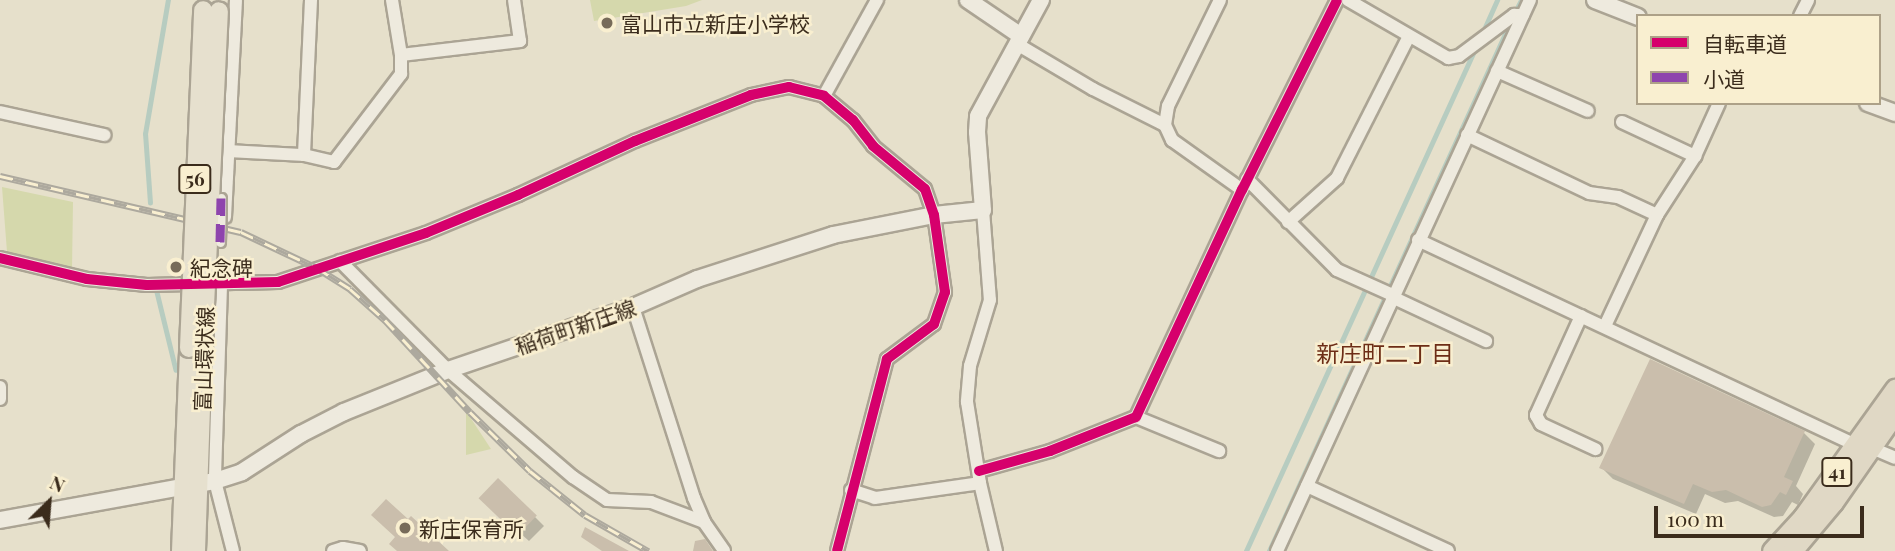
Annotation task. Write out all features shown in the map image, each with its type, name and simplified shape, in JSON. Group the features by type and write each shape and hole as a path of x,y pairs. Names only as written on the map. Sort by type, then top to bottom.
{"highway":[{"name":"41","path":"1791,551 1833,502 1895,388"},
{"name":"41","path":"1772,551 1895,413"}],"main road":[{"path":"968,0 1019,40"},
{"path":"984,210 976,132 978,116 1041,0"},
{"path":"1599,1 1636,16"},
{"name":"富山環状線","path":"196,551 200,484 196,348 212,5"},
{"path":"1873,105 1895,113"},
{"name":"稲荷町新庄線","path":"0,520 62,511 200,484 242,472 301,434 344,412 448,370 633,307 697,279 796,245 934,215 984,210"},
{"name":"富山環状線","path":"181,551 200,484"}],"street":[{"path":"225,217 236,0"},
{"path":"304,155 311,0"},
{"path":"229,151 304,155 334,162 401,74 401,55 392,0"},
{"path":"401,55 520,41 514,0"},
{"path":"824,96 877,0"},
{"path":"1220,0 1168,106 1165,125 1172,140 1245,184 1337,270 1486,341"},
{"path":"851,490 875,498 979,477 1136,417 1245,184 1337,0"},
{"path":"1348,0 1448,58 1459,56 1514,15 1523,15"},
{"path":"1277,551 1391,295 1530,0"},
{"path":"1288,222 1337,178 1409,36"},
{"path":"1019,40 1093,89 1165,125"},
{"path":"1497,71 1588,111"},
{"path":"0,258 87,279 147,285 278,282 426,233 519,195 635,141 751,95 789,87 824,96 853,120 873,146 925,189 934,215 945,292 934,324 887,359 837,551"},
{"path":"1605,326 1657,215 1695,156 1718,105"},
{"path":"0,112 105,135"},
{"path":"1622,122 1695,156"},
{"path":"1467,135 1589,193 1618,197 1657,215"},
{"path":"220,242 221,198"},
{"path":"984,210 990,300 970,366 967,402 979,477 996,551"},
{"path":"1418,240 1865,447 1895,458"},
{"path":"340,261 448,370 573,477 607,500 651,502 704,522"},
{"path":"221,285 200,484 233,551"},
{"path":"633,307 694,498 704,522 724,551"},
{"path":"1581,316 1536,415 1541,424 1595,449"},
{"path":"0,387 0,399"},
{"path":"1136,417 1219,451"},
{"path":"1307,486 1448,551"},
{"path":"333,551 343,548 360,551"}],"green space":[{"path":"590,0 702,0 686,6 594,21"},
{"path":"2,187 73,202 72,270 7,252"},
{"path":"466,411 491,449 466,455"}],"building":[{"path":"1650,359 1805,431 1784,477 1793,481 1786,495 1780,492 1771,505 1762,507 1726,490 1712,492 1693,484 1684,504 1599,468"},
{"path":"498,478 537,516 517,536 479,498"},
{"name":"新庄保育所","path":"386,499 408,519 411,516 449,551 397,551 389,544 395,537 371,515"},
{"path":"585,527 629,551 602,551 581,537"},
{"path":"705,539 713,551 693,551 695,541"}],"waterway":[{"path":"150,203 145,134 168,0"},
{"path":"1482,34 1497,0"},
{"path":"1515,12 1521,0"},
{"path":"1269,551 1510,23"},
{"path":"1246,551 1475,49"},
{"path":"157,292 176,370"}],"railway":[{"path":"0,176 241,232 317,268 350,289 385,320 470,412 530,471 585,515 648,551"}],"marked path":[{"path":"220,242 221,198"}],"cycle path":[{"path":"979,471 1050,451 1136,417 1242,190 1337,0"},
{"path":"0,258 87,279 147,285 278,282 426,233 518,195 635,141 751,95 789,87 824,96 853,120 873,146 925,189 934,215 945,292 934,324 887,359 837,551"}],"place":[{"name":"富山市立新庄小学校","path":"607,23"},
{"name":"紀念碑","path":"176,267"},
{"name":"新庄保育所","path":"405,528"}],"district":[{"name":"新庄町二丁目","path":"1385,353"}]}
